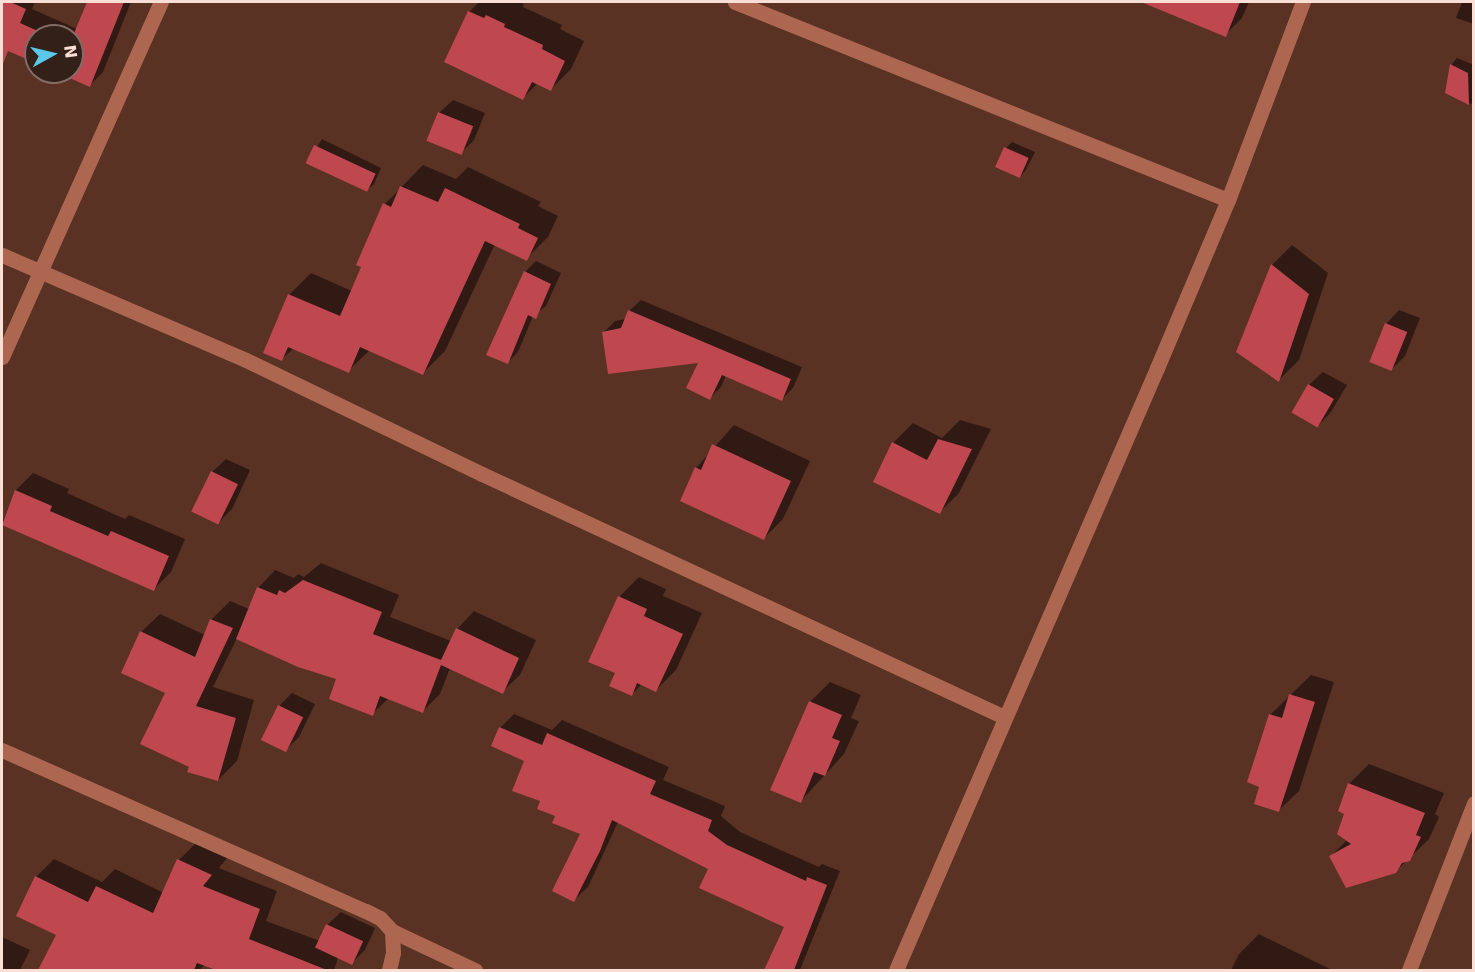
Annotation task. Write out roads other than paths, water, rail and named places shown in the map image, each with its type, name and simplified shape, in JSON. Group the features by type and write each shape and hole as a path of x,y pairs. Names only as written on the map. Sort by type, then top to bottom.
{"street":[{"path":"2,357 161,2"},
{"path":"735,2 1228,200"},
{"path":"898,970 1004,717 1153,379 1228,200 1303,2"},
{"path":"2,255 246,360 482,474 1004,717"},
{"path":"2,750 366,911 380,918 392,931 475,970"},
{"path":"1409,970 1473,803"},
{"path":"389,970 393,952 392,931"}]}
